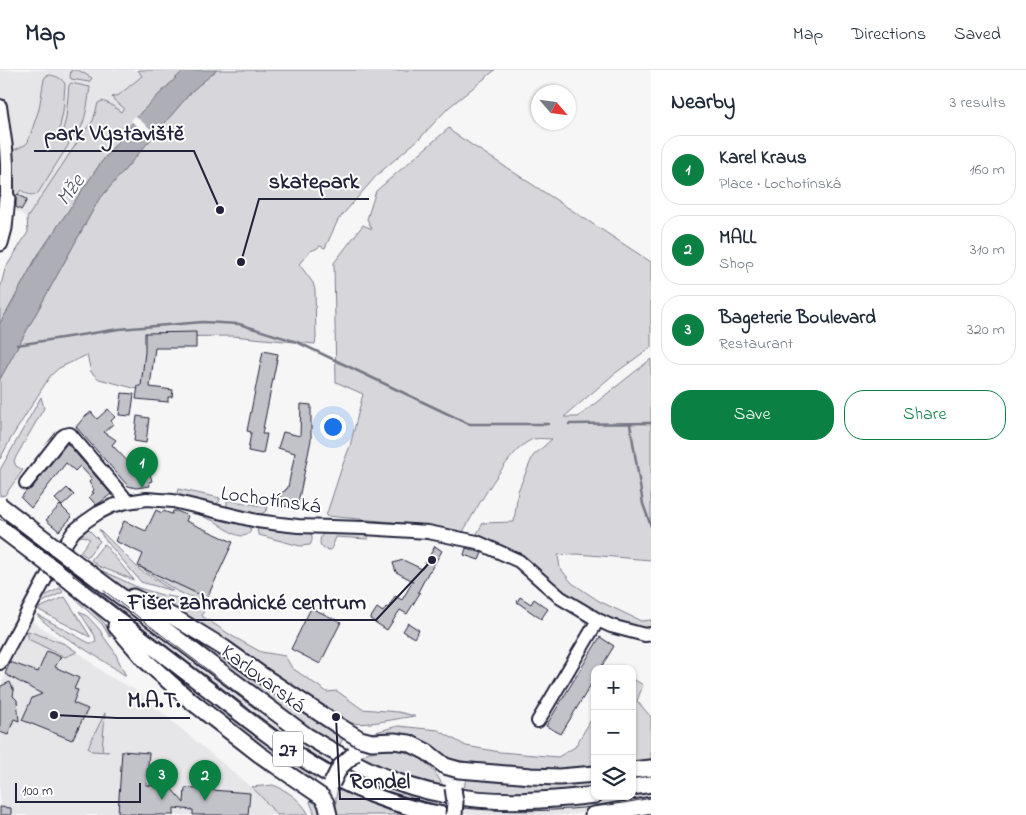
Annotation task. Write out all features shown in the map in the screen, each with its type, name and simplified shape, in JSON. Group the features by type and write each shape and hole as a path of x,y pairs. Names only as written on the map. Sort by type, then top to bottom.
{"main road":[{"path":"0,213 3,202"},
{"path":"0,242 4,228 3,202"},
{"name":"Karlovarská","path":"0,505 307,736 336,754 395,780 446,795 497,801 529,801 591,795"},
{"name":"Karlovarská","path":"0,528 260,729 313,765 356,788 382,799 414,809 443,815"},
{"path":"105,584 172,616 224,648 355,737 367,741 404,742 427,752 445,766 453,769 531,776 559,777 591,774"},
{"path":"90,598 153,667 259,754 318,794 326,801 329,813"},
{"path":"329,813 328,799 332,783 340,767 354,754 370,745 386,741"},
{"path":"438,761 447,773 453,788 454,815"},
{"path":"636,770 651,768"},
{"path":"636,786 651,784"},
{"path":"593,815 651,805"}],"street":[{"path":"0,106 8,164 3,202"},
{"path":"26,483 62,437 70,434 126,502"},
{"name":"Lochotínská","path":"0,663 68,539 85,522 98,513 112,506 142,499 174,501 272,523 428,532 477,542 519,562 561,598 598,620 611,626 645,635 651,634"},
{"path":"538,721 598,620"}],"shaded area":[{"path":"0,70 156,70 131,99 28,232 27,218 11,207 14,169 12,151 0,153"},
{"path":"71,70 78,70 92,78 89,82 71,79"},
{"path":"138,70 184,70 141,112 100,164 36,258 0,323 0,289 5,269 28,232 27,218 93,121 98,103 102,101 110,104 121,112 124,108 112,97 119,95 142,76"},
{"path":"184,70 217,70 193,90 98,201 0,379 0,323 36,258 100,164 141,112"},
{"path":"217,70 495,70 448,108 420,138 377,175 338,220 325,248 320,246 310,251 299,264 313,283 315,290 315,344 233,336 148,337 141,390 99,379 91,372 87,355 59,368 50,376 0,459 0,379 98,201 193,90"},
{"path":"50,75 59,78 65,84 63,112 59,131 69,144 38,193 31,195 21,190 11,204 14,169 12,151 28,142 39,109 44,79"},
{"path":"71,83 90,87 84,119 77,133 72,137 66,136 63,130 69,85"},
{"path":"449,128 452,132 651,262 651,347 614,374 564,417 578,417 651,359 651,560 577,554 558,555 560,568 572,583 599,601 641,621 651,620 651,628 643,629 608,617 567,595 520,554 477,534 483,523 514,522 518,491 533,456 552,439 534,439 520,447 493,482 463,532 414,524 326,516 350,446 363,394 336,382 334,263 363,225 372,229 367,219 376,191"},
{"path":"41,397 44,408 14,461 16,466 23,470 5,495 0,496 0,470"},
{"path":"178,489 220,498 219,502 216,505 181,497 177,493"},
{"path":"227,500 268,507 265,512 259,515 228,509"},
{"path":"0,509 306,741 414,790 591,800 636,800 636,791 651,789 651,802 566,815 475,815 391,798 299,752 0,523"},
{"path":"199,513 247,524 251,531 243,536 234,534"},
{"path":"259,527 309,531 312,541 310,545 300,546 259,535 257,531"},
{"path":"88,529 100,541 87,557 80,552 90,539 78,536"},
{"path":"99,529 140,570 173,591 141,582 103,537"},
{"path":"326,530 369,535 368,539 336,537 330,550 320,544 321,536"},
{"path":"104,544 134,580 98,566 91,560"},
{"path":"138,566 207,598 203,601 178,592"},
{"path":"103,571 139,588 202,606 204,609 202,616 232,636 261,652 285,656 292,668 327,692 337,691 362,709 398,712 415,716 357,724 344,721 134,594 103,573"},
{"path":"60,588 63,592 39,604 43,597"},
{"path":"72,590 84,599 87,605 105,624 111,637 102,624 74,598 71,594"},
{"path":"65,597 90,637 39,610 39,608"},
{"path":"79,611 88,617 100,630 114,651 126,676 54,630 37,615 89,643 96,642 95,636"},
{"path":"155,615 172,621 344,737 339,746 300,722"},
{"path":"32,621 77,651 108,676 132,688 259,794 277,815 0,815 0,689 10,662"},
{"path":"122,628 318,776 311,785 279,764 152,660"},
{"path":"28,631 65,644 77,652 65,657 28,639"},
{"path":"133,656 193,712 192,714 138,666"},
{"path":"636,681 643,685 637,701 651,717 651,759 636,761"},
{"path":"105,713 102,750 109,751 92,751 88,748"},
{"path":"202,719 271,770 269,773 200,720"},
{"path":"591,720 591,765 543,770 472,765 469,762 450,759 417,739 378,736 372,733 398,726 438,730 466,746 500,752 558,757 575,747"},
{"path":"378,750 399,751 417,757 431,768 443,786 402,775 361,757"},
{"path":"466,777 591,780 591,790 573,792 487,794 464,789"},
{"path":"273,785 294,797 309,815 277,815 251,787"},
{"path":"338,787 382,807 408,815 336,815"},
{"path":"312,796 316,798 324,815 315,815 310,802"}],"pier":[{"path":"135,116 158,135 154,140 131,121"}],"building":[{"path":"18,194 27,200 21,210 16,207 16,196"},
{"path":"196,332 196,348 155,348 150,387 173,390 172,397 168,397 168,402 136,399 138,386 141,386 145,333"},
{"path":"263,351 278,354 262,434 267,434 263,454 248,451 251,432 247,431"},
{"path":"122,393 134,394 131,416 119,415"},
{"path":"301,404 311,405 311,440 297,508 283,506 284,501 280,500 281,493 288,487 295,453 278,448 283,432 300,436"},
{"path":"108,409 115,417 111,421 113,424 104,432 116,440 112,445 133,467 146,468 152,481 149,482 150,486 136,488 128,486 76,427 91,412 97,419"},
{"path":"137,416 149,418 146,443 134,441"},
{"path":"67,443 111,494 96,505 89,497 94,493 89,482 92,479 80,466 75,471 66,463 31,508 21,498 26,491 32,488"},
{"path":"67,488 74,495 62,506 55,499"},
{"path":"60,505 72,517 59,531 46,520"},
{"path":"156,510 172,514 173,511 177,511 188,516 186,521 233,542 207,598 138,566 143,554 115,541 124,521 146,531"},
{"path":"435,546 442,551 429,571 418,592 420,593 407,614 400,610 387,630 370,619 377,608 383,612 386,607 388,608 395,596 402,600 413,581 396,572 393,563 403,560 422,569"},
{"path":"466,548 482,553 479,560 464,555"},
{"path":"520,597 531,604 534,599 548,609 541,619 517,602"},
{"path":"311,608 341,622 320,664 291,649"},
{"path":"408,623 419,630 414,638 403,631"},
{"path":"600,637 614,646 602,665 591,665 591,685 561,734 546,726"},
{"path":"47,651 61,657 55,667 79,678 74,689 78,690 73,703 88,709 72,740 22,720 32,698 42,694 5,674 10,662 38,672"},
{"path":"10,682 14,691 13,696 17,700 19,721 14,719 8,735 0,732 0,689 1,686"},
{"path":"122,751 149,753 146,785 170,787 184,803 185,788 250,793 248,815 193,815 193,810 174,808 174,815 118,813"},
{"path":"0,807 11,808 11,815 0,815"}],"waterway":[{"path":"17,345 119,329 203,322 239,324 297,342 469,424 548,424"},
{"path":"569,424 651,423"},
{"path":"630,424 643,504 651,526"}],"tram line":[{"path":"0,519 278,733 312,756 363,783 423,803 509,811 594,807 651,798"},
{"path":"103,590 256,707"}],"place":[{"name":"park Výstaviště","path":"220,210"},
{"name":"skatepark","path":"241,262"},
{"name":"Karel Kraus","path":"142,488"},
{"name":"Fišer zahradnické centrum","path":"432,560"},
{"name":"M.A.T.","path":"54,715"},
{"name":"Rondel","path":"336,717"},
{"name":"Bageterie Boulevard","path":"162,800"},
{"name":"MALL","path":"205,801"}],"water label":[{"name":"Mže","path":"69,189"}]}
